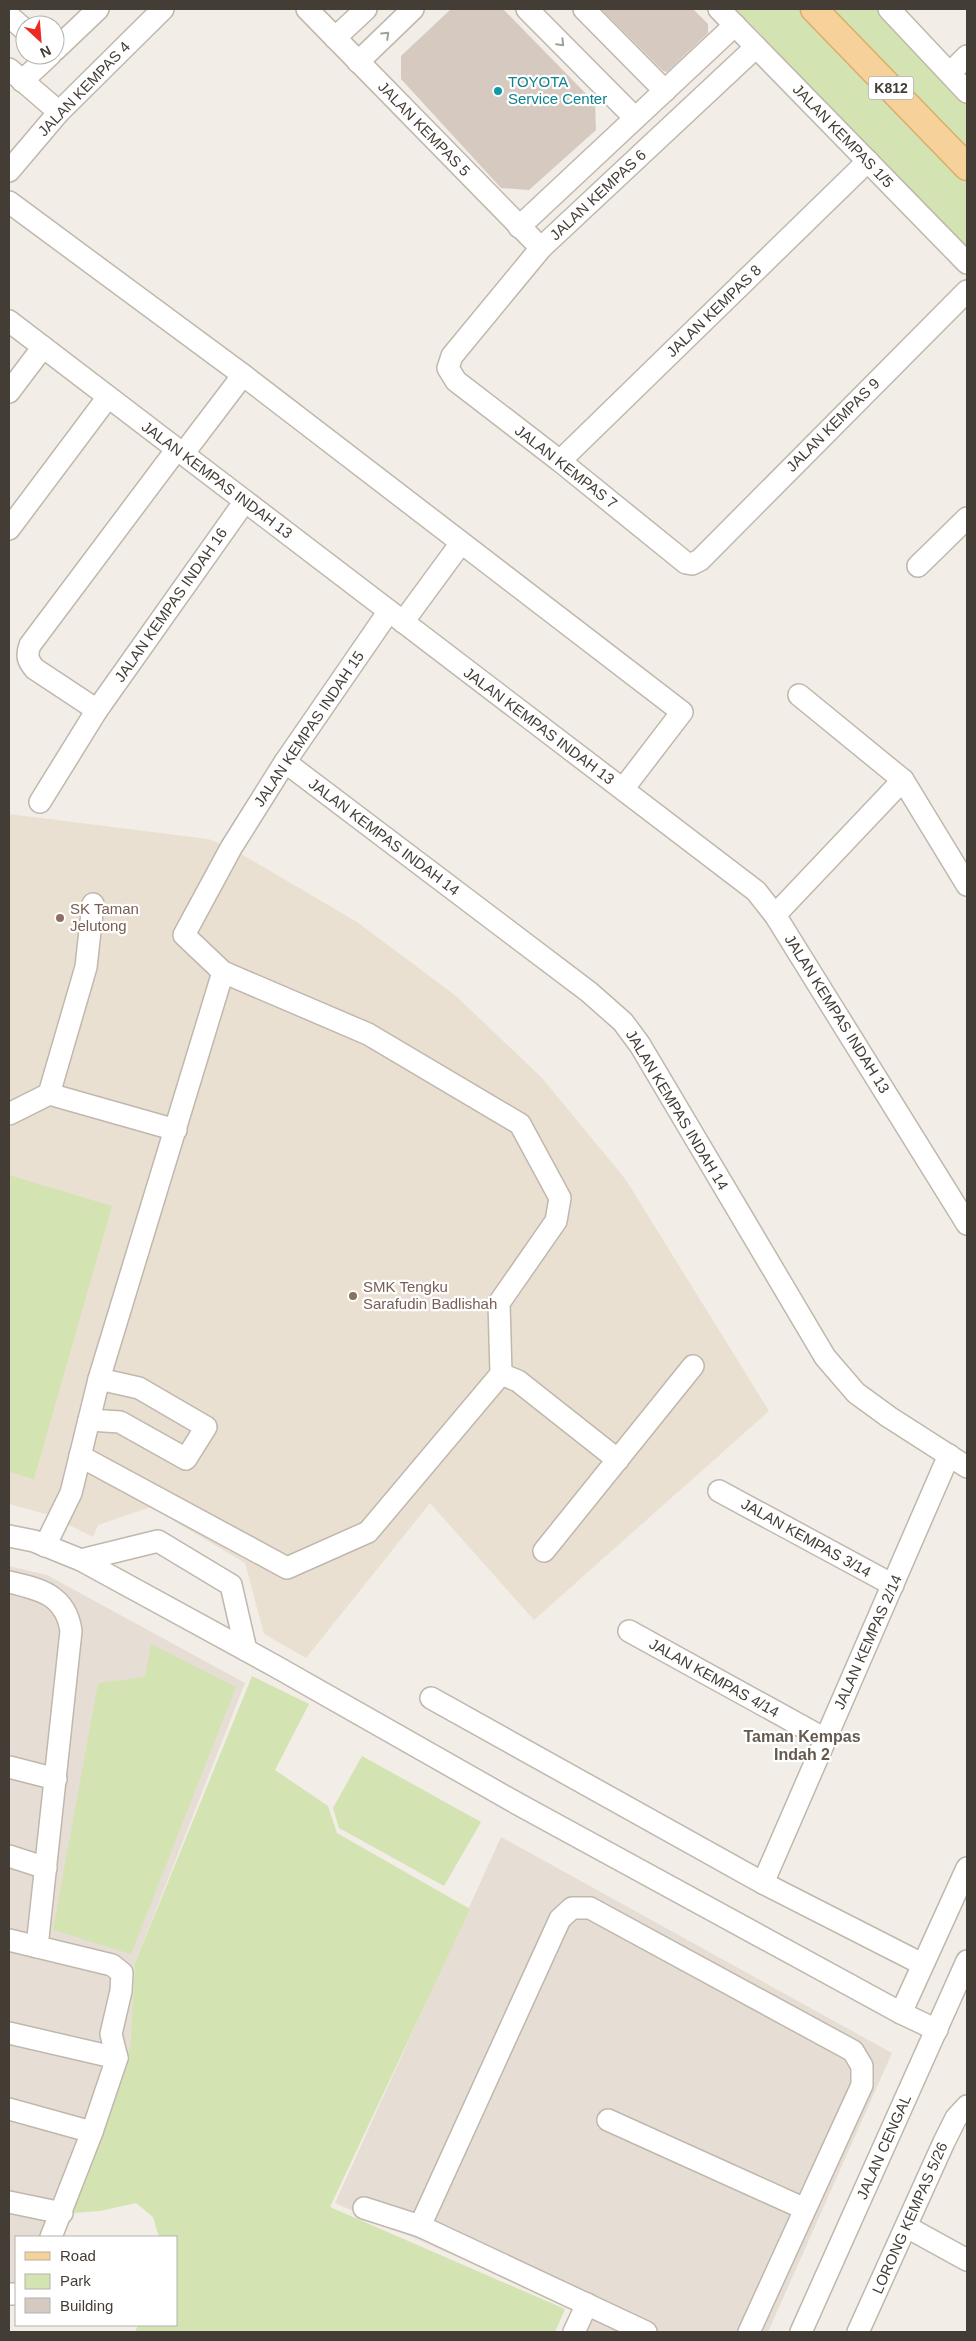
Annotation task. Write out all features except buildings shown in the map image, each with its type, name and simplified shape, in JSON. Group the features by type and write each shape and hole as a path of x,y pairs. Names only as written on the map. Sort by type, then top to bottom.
{"main road":[{"name":"K812","path":"814,9 967,167"}],"street":[{"path":"65,40 98,9"},
{"name":"JALAN KEMPAS 4","path":"9,171 59,112 162,9"},
{"name":"JALAN KEMPAS 5","path":"307,9 541,248"},
{"path":"335,38 366,9"},
{"path":"358,62 414,9"},
{"path":"527,9 635,118"},
{"path":"584,9 665,90"},
{"name":"JALAN KEMPAS 1/5","path":"719,9 967,263"},
{"path":"889,9 967,92"},
{"path":"519,226 735,25"},
{"name":"JALAN KEMPAS 6","path":"452,356 541,248 756,47"},
{"path":"950,73 967,56"},
{"path":"33,65 16,75 59,112"},
{"name":"JALAN KEMPAS 8","path":"560,461 868,161"},
{"path":"9,202 243,375 682,712 623,790"},
{"name":"JALAN KEMPAS 9","path":"700,560 967,291"},
{"name":"JALAN KEMPAS INDAH 13","path":"9,321 756,891 775,915 967,1224"},
{"path":"9,392 43,347"},
{"name":"JALAN KEMPAS 7","path":"452,356 448,368 456,380 686,563 692,564 700,560"},
{"path":"97,710 35,669 29,662 27,653 30,645 180,452 243,375"},
{"path":"9,528 108,397"},
{"name":"JALAN KEMPAS INDAH 16","path":"40,802 97,710 245,501"},
{"path":"918,566 967,518"},
{"name":"JALAN KEMPAS INDAH 15","path":"223,972 184,935 231,848 285,762 396,616 462,544"},
{"path":"799,695 903,780 967,885"},
{"name":"JALAN KEMPAS INDAH 14","path":"285,762 589,992 623,1022 640,1045 825,1357 856,1393 889,1418 967,1467"},
{"path":"775,915 903,780"},
{"path":"49,1094 86,967 93,904"},
{"path":"45,1546 71,1493 80,1456 99,1379 223,972 368,1034 520,1124 560,1198 556,1221 499,1303 501,1374 368,1532 287,1568 80,1456"},
{"path":"9,1114 49,1094 176,1130"},
{"path":"544,1551 694,1366"},
{"path":"501,1374 518,1381 618,1460"},
{"path":"89,1420 120,1422 186,1459 206,1427 139,1388 99,1379"},
{"name":"JALAN KEMPAS 2/14","path":"763,1883 949,1455"},
{"name":"JALAN KEMPAS 3/14","path":"719,1491 893,1585"},
{"path":"9,1536 45,1546 81,1560 246,1650 518,1804 901,2013 937,2030"},
{"path":"81,1560 158,1540 231,1585 246,1650"},
{"path":"9,1582 42,1590 53,1597 70,1620 71,1632 37,1947"},
{"name":"JALAN KEMPAS 4/14","path":"629,1631 825,1740"},
{"path":"431,1698 763,1883 922,1964"},
{"path":"9,1767 56,1779"},
{"path":"9,1856 46,1868"},
{"path":"901,2013 967,1868"},
{"path":"420,2226 560,1919 572,1908 590,1908 852,2051 862,2066 862,2085 749,2332"},
{"path":"9,1940 112,1965 122,1973 121,1991 111,2034 117,2058 92,2132 51,2236"},
{"name":"JALAN CENGAL","path":"801,2332 967,1961"},
{"path":"9,2033 117,2058"},
{"name":"LORONG KEMPAS 5/26","path":"858,2332 944,2142 956,2118 967,2106"},
{"path":"9,2109 92,2132"},
{"path":"608,2120 805,2209"},
{"path":"9,2202 62,2213"},
{"path":"364,2208 420,2226 646,2332"},
{"path":"907,2227 967,2260"},
{"path":"574,2332 587,2304"}],"shaded area":[{"name":"SMK Tengku Sarafudin Badlishah","path":"9,814 208,839 231,848 357,922 456,996 543,1079 626,1180 769,1411 534,1620 430,1503 306,1658 264,1634 245,1563 151,1507 98,1525 93,1537 49,1515 9,1504"},
{"path":"9,1566 47,1575 245,1683 135,1963 130,2047 58,2236 15,2236 15,2283 9,2282"},
{"path":"501,1837 892,2053 768,2332 562,2332 573,2308 335,2203"}],"green space":[{"path":"719,9 806,9 967,175 967,263"},
{"path":"814,9 889,9 967,92 967,167"},
{"path":"9,1175 112,1206 34,1479 9,1472"},
{"path":"151,1644 236,1687 131,1954 53,1930 98,1683 145,1677"},
{"path":"252,1676 309,1704 275,1770 328,1806 337,1833 470,1909 330,2207 565,2309 555,2332 135,2332 138,2326 178,2326 178,2236 159,2236 153,2217 136,2203 100,2211 72,2213 130,2047 135,1963"},
{"path":"362,1756 481,1822 444,1886 339,1828 333,1808"}],"place":[{"name":"TOYOTA Service Center","path":"498,91"},
{"name":"SK Taman Jelutong","path":"60,918"},
{"name":"SMK Tengku Sarafudin Badlishah","path":"353,1296"}],"district":[{"name":"Taman Kempas Indah 2","path":"802,1745"}]}
